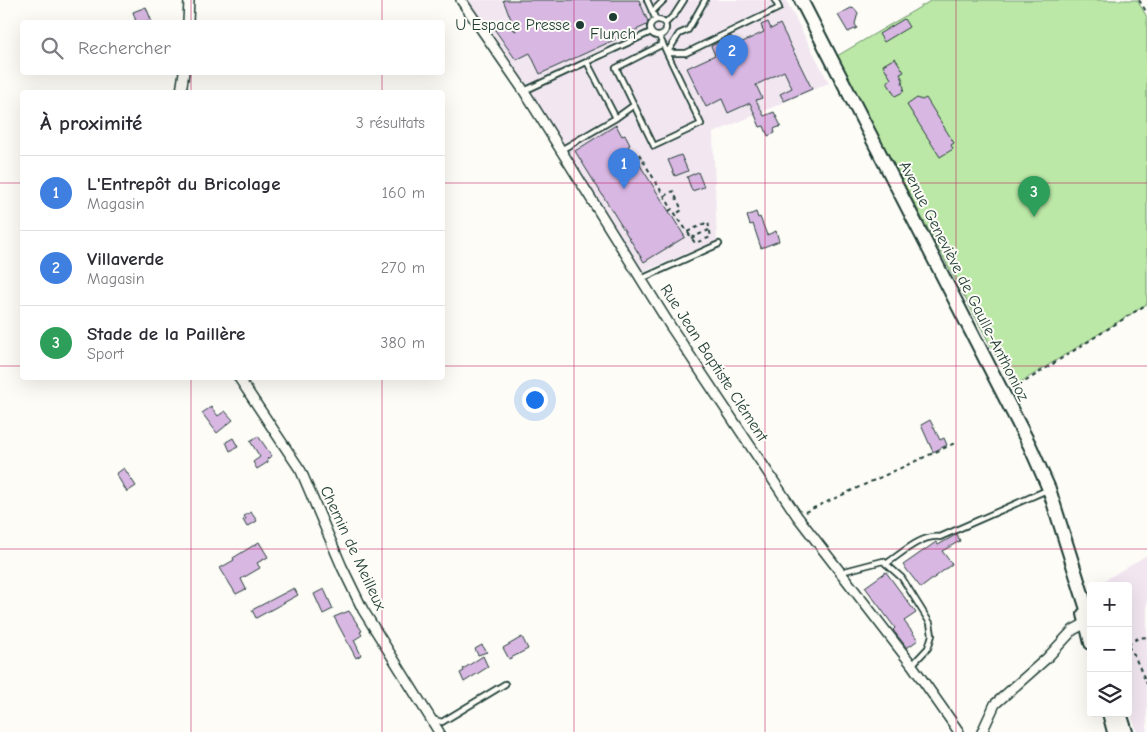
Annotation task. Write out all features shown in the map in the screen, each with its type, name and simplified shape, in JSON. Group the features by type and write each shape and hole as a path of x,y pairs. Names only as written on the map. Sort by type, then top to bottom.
{"main road":[{"name":"Avenue Geneviève de Gaulle-Anthonioz","path":"801,0 1004,396 1049,489 1087,618"},
{"path":"1110,717 1114,732"},
{"path":"1121,717 1126,732"}],"street":[{"path":"188,20 189,0"},
{"name":"Rue Jean Baptiste Clément","path":"460,0 524,91 671,327 797,516 912,665 959,732"},
{"path":"181,90 184,75"},
{"name":"Chemin de Meilleux","path":"240,380 302,471 342,567 363,610 440,732"},
{"path":"982,732 995,704 1047,658 1073,630 1087,623"}],"lane":[{"path":"647,0 656,20 665,24"},
{"path":"652,12 664,0"},
{"path":"656,20 650,25 651,32 654,36 660,36 665,32 665,24 675,14 684,0"},
{"path":"667,53 679,34 688,30 705,0"},
{"path":"667,53 686,53 779,8 775,0"},
{"path":"524,91 651,32"},
{"path":"660,36 701,124 654,146 616,68 663,44"},
{"path":"587,62 616,118"},
{"path":"560,151 616,118 634,105"},
{"path":"642,279 719,244"},
{"path":"886,564 921,541 932,536 940,537 1049,489"},
{"path":"840,572 883,561 902,578 930,623 932,635 928,648 912,665"},
{"path":"430,718 442,722 505,684"}],"path":[{"path":"1139,0 1147,13"},
{"path":"639,154 672,209 676,214 687,232 695,244 711,237 708,222 687,232"},
{"path":"650,181 654,179"},
{"path":"664,196 673,191 682,210 676,214"},
{"path":"691,238 710,229"},
{"path":"1004,396 1147,304"},
{"path":"797,516 955,443"},
{"path":"1132,643 1138,638 1147,637"},
{"path":"1132,652 1147,684"}],"shaded area":[{"path":"467,0 786,0 829,83 713,133 717,241 643,272 517,74"},
{"path":"1147,555 1147,732 1137,732 1132,717 1132,582 1102,582"}],"green space":[{"path":"932,0 1137,0 1147,17 1147,304 1013,387 837,56"}],"building":[{"path":"503,0 639,0 649,24 540,74 530,53 516,60 495,30 500,22 516,31"},
{"path":"146,7 151,20 135,20 133,12"},
{"path":"851,8 855,9 858,13 855,24 857,28 848,32 838,15"},
{"path":"904,19 909,27 884,42 879,34"},
{"path":"768,22 771,29 780,24 812,89 784,101 780,94 792,88 784,71 756,85 762,98 756,100 764,116 774,112 781,126 774,129 775,133 768,136 764,126 760,127 750,103 728,113 722,99 706,107 687,68 715,55 711,46 731,36 736,45 764,32 761,25"},
{"path":"895,58 904,72 900,74 904,87 903,92 895,96 887,82 891,79 883,65"},
{"path":"917,98 922,100 926,98 954,143 951,145 953,149 940,157 907,105"},
{"path":"616,125 622,136 625,135 630,145 628,146 685,237 644,262 575,151"},
{"path":"681,155 688,171 675,176 668,160"},
{"path":"698,172 704,187 692,191 687,177"},
{"path":"756,212 767,235 776,231 779,241 761,248 753,224 750,225 747,216"},
{"path":"211,407 218,416 225,411 233,420 217,433 202,413"},
{"path":"930,420 940,440 944,438 947,445 933,452 921,425"},
{"path":"258,436 272,456 267,459 268,462 257,469 253,462 260,457 250,441"},
{"path":"233,438 238,447 230,451 226,442"},
{"path":"124,468 136,486 127,492 116,474"},
{"path":"251,512 257,521 247,527 243,520 246,519 244,516"},
{"path":"957,534 960,541 942,551 952,564 921,588 903,565 936,542 938,545"},
{"path":"259,542 268,557 257,563 260,568 241,579 246,589 236,594 220,568"},
{"path":"886,572 916,613 904,621 918,640 907,648 865,587"},
{"path":"294,588 298,595 256,618 252,610"},
{"path":"324,589 333,609 323,614 314,594"},
{"path":"349,611 362,631 360,632 362,635 354,640 361,655 356,658 334,617"},
{"path":"522,637 528,649 509,659 503,648"},
{"path":"482,645 487,652 478,655 475,649"},
{"path":"483,656 488,667 464,682 460,673"}],"place":[{"name":"Flunch","path":"613,17"},
{"name":"U Espace Presse","path":"580,25"},
{"name":"Villaverde","path":"732,76"},
{"name":"L'Entrepôt du Bricolage","path":"624,189"},
{"name":"Stade de la Paillère","path":"1034,217"}]}
